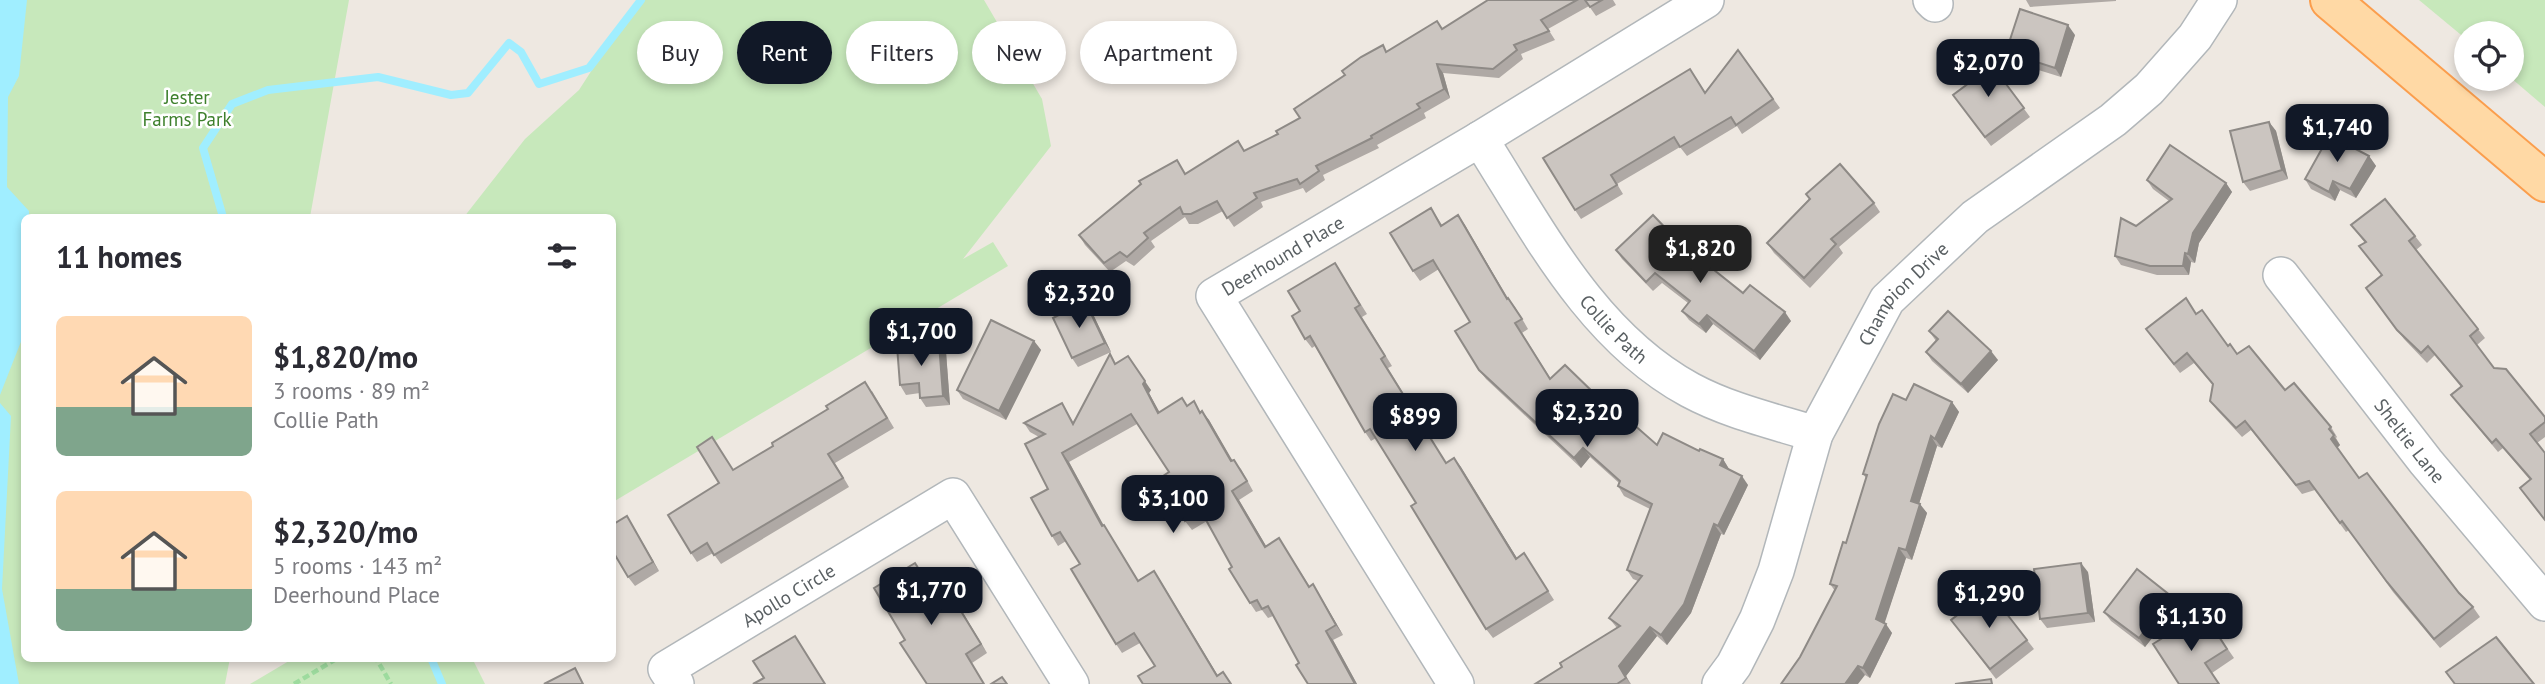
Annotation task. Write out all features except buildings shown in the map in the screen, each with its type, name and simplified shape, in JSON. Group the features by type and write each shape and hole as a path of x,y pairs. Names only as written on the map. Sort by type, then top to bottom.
{"main road":[{"path":"2330,0 2545,182"}],"street":[{"name":"Deerhound Place","path":"1456,684 1214,296 1480,139 1706,0"},
{"name":"Champion Drive","path":"1720,684 1740,654 1767,595 1794,512 1815,434 1887,300 1975,217 2113,120 2149,89 2195,37 2219,0"},
{"name":"Collie Path","path":"1480,139 1582,296 1615,333 1655,367 1690,390 1733,409 1815,434"},
{"name":"Sheltie Lane","path":"2281,275 2426,462 2545,603"},
{"name":"Apollo Circle","path":"676,684 666,669 953,496 1071,684"}],"path":[{"path":"294,684 331,662"},
{"path":"378,662 391,684"}],"green space":[{"name":"Jester Farms Park","path":"0,0 349,0 311,214 21,214 21,662 229,662 225,684 0,684"},
{"path":"637,0 984,0 996,21 972,21 972,84 1033,84 1042,99 1051,146 963,259 993,242 1008,266 616,500 616,214 466,214 525,139 579,90"},
{"path":"2419,0 2545,0 2545,107 2524,89 2524,21 2454,21 2454,29"},
{"path":"287,662 474,662 485,684 250,684"}],"water":[{"path":"0,0 27,0 19,76 8,97 7,187 29,211 29,214 21,214 21,342 0,395"},
{"path":"0,403 11,416 2,589 19,684 0,684"}],"waterway":[{"path":"222,214 203,148 232,104 268,90 378,77 451,95 468,93 509,43 521,52 539,84 589,68 641,0"},
{"path":"433,662 442,684"}]}
